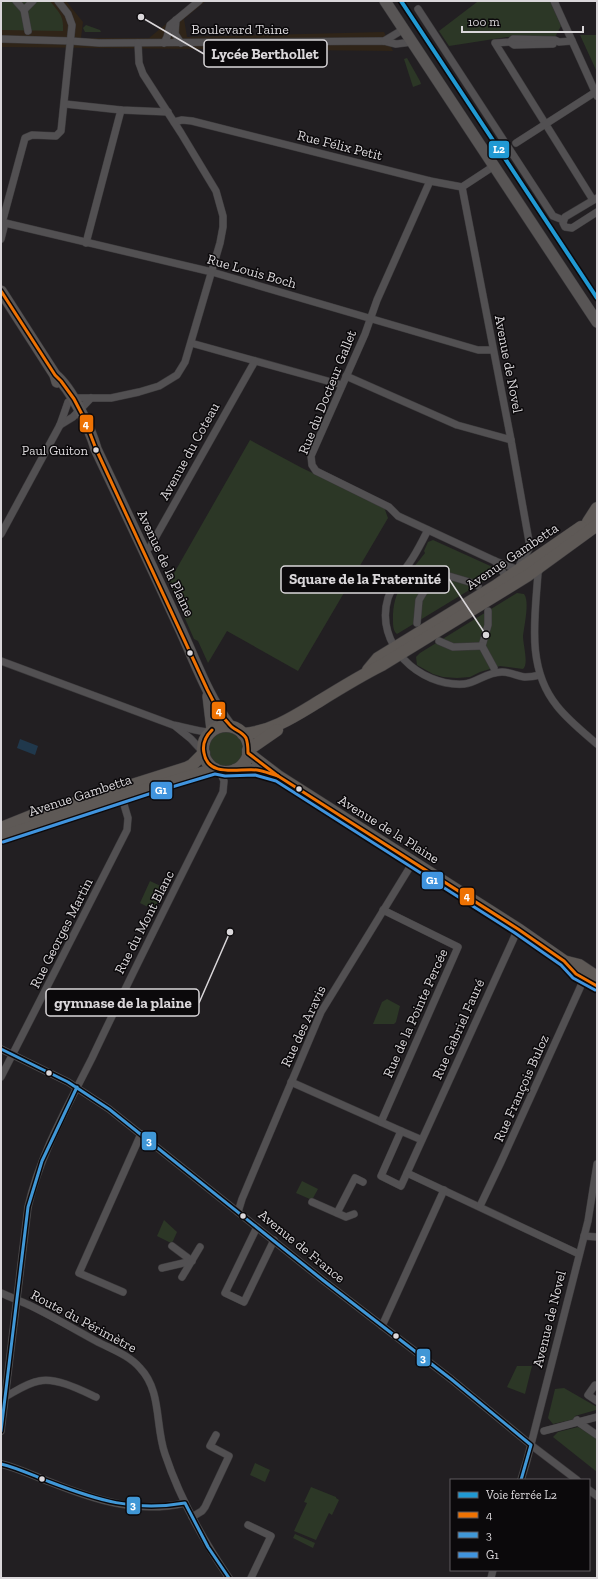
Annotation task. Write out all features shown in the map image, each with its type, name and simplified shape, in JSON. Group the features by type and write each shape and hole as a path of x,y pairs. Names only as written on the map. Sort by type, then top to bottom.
{"main road":[{"path":"385,1 597,322"},
{"name":"Avenue de la Plaine","path":"1,291 54,375 57,384 71,400 78,412 88,439 96,450 207,689 219,712 230,726"},
{"name":"Avenue Gambetta","path":"243,734 262,732 293,717 365,674 546,551 595,520"},
{"name":"Avenue Gambetta","path":"397,651 540,566 595,520"},
{"name":"Avenue de la Plaine","path":"207,689 211,731"},
{"name":"Avenue Gambetta","path":"248,752 293,717"},
{"path":"230,726 243,734 248,743 248,752 242,765 235,770 217,770 208,763 203,753 204,743 211,731 218,727 230,726"},
{"name":"Avenue de la Plaine","path":"248,752 278,776 518,929 564,961 576,974 592,975 597,986"},
{"name":"Avenue Gambetta","path":"1,828 42,812 186,768 192,765 203,753"},
{"name":"Avenue Gambetta","path":"1,838 122,798 217,770"},
{"name":"Avenue de la Plaine","path":"235,770 256,770 278,776"}],"street":[{"path":"16,1 24,10 28,31"},
{"path":"24,10 34,1"},
{"path":"1,239 3,223 24,141 27,136 56,136 60,134 61,131 71,41 71,20 58,1"},
{"path":"164,43 170,25 199,1"},
{"path":"516,143 596,93 554,1"},
{"path":"418,9 553,216 563,220"},
{"path":"176,20 175,34 180,42"},
{"path":"384,42 404,29"},
{"path":"563,220 565,217 595,199 495,43 510,42 513,39 555,40 559,42 572,41"},
{"name":"Boulevard Taine","path":"1,40 71,41 99,44 180,42 384,42 396,44 412,42"},
{"path":"1,534 60,425 71,400 111,398 149,390 169,382 180,371 191,343 212,272 223,232 223,216 220,204 211,181 142,70 139,59 138,43"},
{"path":"65,104 121,110 168,112"},
{"path":"86,243 121,110"},
{"name":"Rue Félix Petit","path":"174,122 182,120 192,121 430,181 462,187"},
{"path":"462,187 494,166"},
{"name":"Rue du Docteur Gallet","path":"430,181 377,300 311,456 312,465 316,471 389,507 398,516 494,561 519,570"},
{"name":"Avenue de Novel","path":"462,187 530,547"},
{"path":"563,220 564,225 569,228 597,212"},
{"name":"Rue Louis Boch","path":"3,223 212,272 478,350 493,350"},
{"path":"191,343 342,385"},
{"name":"Avenue du Coteau","path":"144,551 150,547 254,361"},
{"path":"346,376 458,426 511,440"},
{"path":"60,425 78,412 91,398"},
{"path":"428,530 410,562 398,577 388,598 386,611 388,631 397,651 404,660 418,672 431,679 447,683 468,684 490,674 502,672 526,677 540,675"},
{"path":"519,570 520,564 530,547 546,551"},
{"name":"Rue du Docteur Gallet","path":"494,561 507,578"},
{"path":"540,566 538,573 534,640 536,659 540,675 546,689 556,705 573,723 597,744"},
{"path":"417,623 419,600 425,590 449,576 476,584 478,586"},
{"path":"488,611 488,625 482,646 494,668"},
{"path":"439,641 453,647 482,646"},
{"path":"1,661 173,725 188,727 199,732 211,731"},
{"path":"173,725 191,739 203,753"},
{"name":"Rue du Mont Blanc","path":"1,1431 28,1207 34,1183 42,1161 77,1087 223,792 224,781 217,770"},
{"name":"Rue Georges Martin","path":"1,1077 127,830 128,818 122,798"},
{"name":"Rue des Aravis","path":"238,1212 323,1008 413,862"},
{"name":"Rue de la Pointe Percée","path":"381,1122 458,946 383,910"},
{"name":"Rue Gabriel Fauré","path":"401,1131 381,1176 401,1186 518,929"},
{"name":"Rue François Buloz","path":"480,1206 592,975"},
{"name":"Avenue de France","path":"1,1049 77,1087 109,1109 576,1479"},
{"path":"291,1082 422,1140"},
{"path":"123,1292 79,1272 141,1134"},
{"name":"Avenue de Novel","path":"521,1479 584,1236 597,1164"},
{"path":"406,1173 480,1206 579,1254"},
{"path":"337,1213 355,1178 362,1182"},
{"path":"382,1326 444,1190"},
{"path":"312,1202 346,1217 354,1214"},
{"path":"257,1226 226,1293 244,1302 274,1240"},
{"path":"584,1236 597,1238"},
{"path":"172,1246 192,1261"},
{"path":"182,1277 200,1247"},
{"path":"162,1268 192,1261"},
{"name":"Route du Périmètre","path":"1,1293 128,1358 144,1372 151,1384 155,1396 159,1433 165,1454 185,1503 208,1547 229,1578"},
{"path":"5,1397 34,1382 47,1380 74,1387 96,1397"},
{"path":"597,1386 595,1384 586,1396 597,1401"},
{"path":"544,1431 577,1420 597,1417"},
{"path":"577,1420 597,1435"},
{"path":"192,1517 204,1509 229,1456 210,1446 216,1435"},
{"path":"1,1464 92,1498 116,1504 149,1506 185,1503"},
{"path":"248,1525 271,1536 250,1578"}],"shaded area":[{"path":"1,1 66,1 83,22 81,38 149,38 194,1 206,1 184,19 187,37 384,32 393,51 1,47"}],"green space":[{"path":"1,1 50,1 62,18 63,31 1,30"},
{"path":"550,1 561,26 555,37 507,37 449,46 439,31 477,2"},
{"path":"86,25 100,30 101,32 85,32 83,28"},
{"path":"580,35 597,35 597,72"},
{"path":"407,58 421,84 413,87 404,59"},
{"path":"250,440 302,468 384,507 388,518 298,671 227,631 208,663 198,641 194,639 169,582"},
{"path":"433,540 497,569 499,572 397,634 393,626 393,609 398,591 407,576 425,553 424,551 428,542"},
{"path":"517,593 524,594 527,602 523,636 526,663 523,669 500,666 480,672 470,677 457,678 443,677 433,674 417,665 416,657 420,653"},
{"path":"223,732 229,732 233,733 240,739 243,749 242,756 236,763 229,766 223,766 219,765 212,759 209,752 209,746 210,742 216,735"},
{"path":"150,881 165,888 154,910 140,903"},
{"path":"387,999 400,1006 396,1022 394,1024 373,1024 382,1002"},
{"path":"302,1181 318,1189 312,1200 296,1193"},
{"path":"164,1220 177,1232 171,1243 157,1236"},
{"path":"517,1366 532,1366 525,1394 507,1387"},
{"path":"564,1388 597,1407 596,1410 575,1416 575,1419 553,1424 548,1418 555,1389"},
{"path":"578,1427 597,1438 597,1472 553,1437 558,1432"},
{"path":"255,1463 270,1470 265,1482 250,1475"},
{"path":"311,1487 336,1497 339,1500 332,1515 329,1513 316,1540 294,1531 307,1503 304,1502"},
{"path":"295,1534 315,1543 313,1548 293,1538"}],"water":[{"path":"20,739 38,746 35,755 17,748"}],"rail line":[{"name":"L2","path":"401,1 597,298"}],"transit line":[{"name":"4","path":"1,291 55,375 74,399 85,420 96,449 207,689 216,707 225,720 246,738 248,753 278,776 518,929 564,961 576,974 597,986"},
{"name":"4","path":"212,730 204,743 204,753 211,766 225,770 257,770 278,776"},
{"name":"G1","path":"3,842 215,774 225,776 255,775 276,781 515,933 561,965 573,978 595,990"},
{"name":"3","path":"1,1049 68,1082 109,1109 324,1281 451,1379 531,1445 521,1479"},
{"name":"3","path":"1,1431 28,1207 42,1161 77,1087"},
{"name":"3","path":"1,1464 84,1494 116,1503 149,1506 185,1503 208,1547 229,1578"}],"place":[{"name":"Lycée Berthollet","path":"141,17"},
{"name":"Paul Guiton","path":"96,450"},
{"name":"Square de la Fraternité","path":"486,635"},
{"name":"gymnase de la plaine","path":"230,932"}]}
